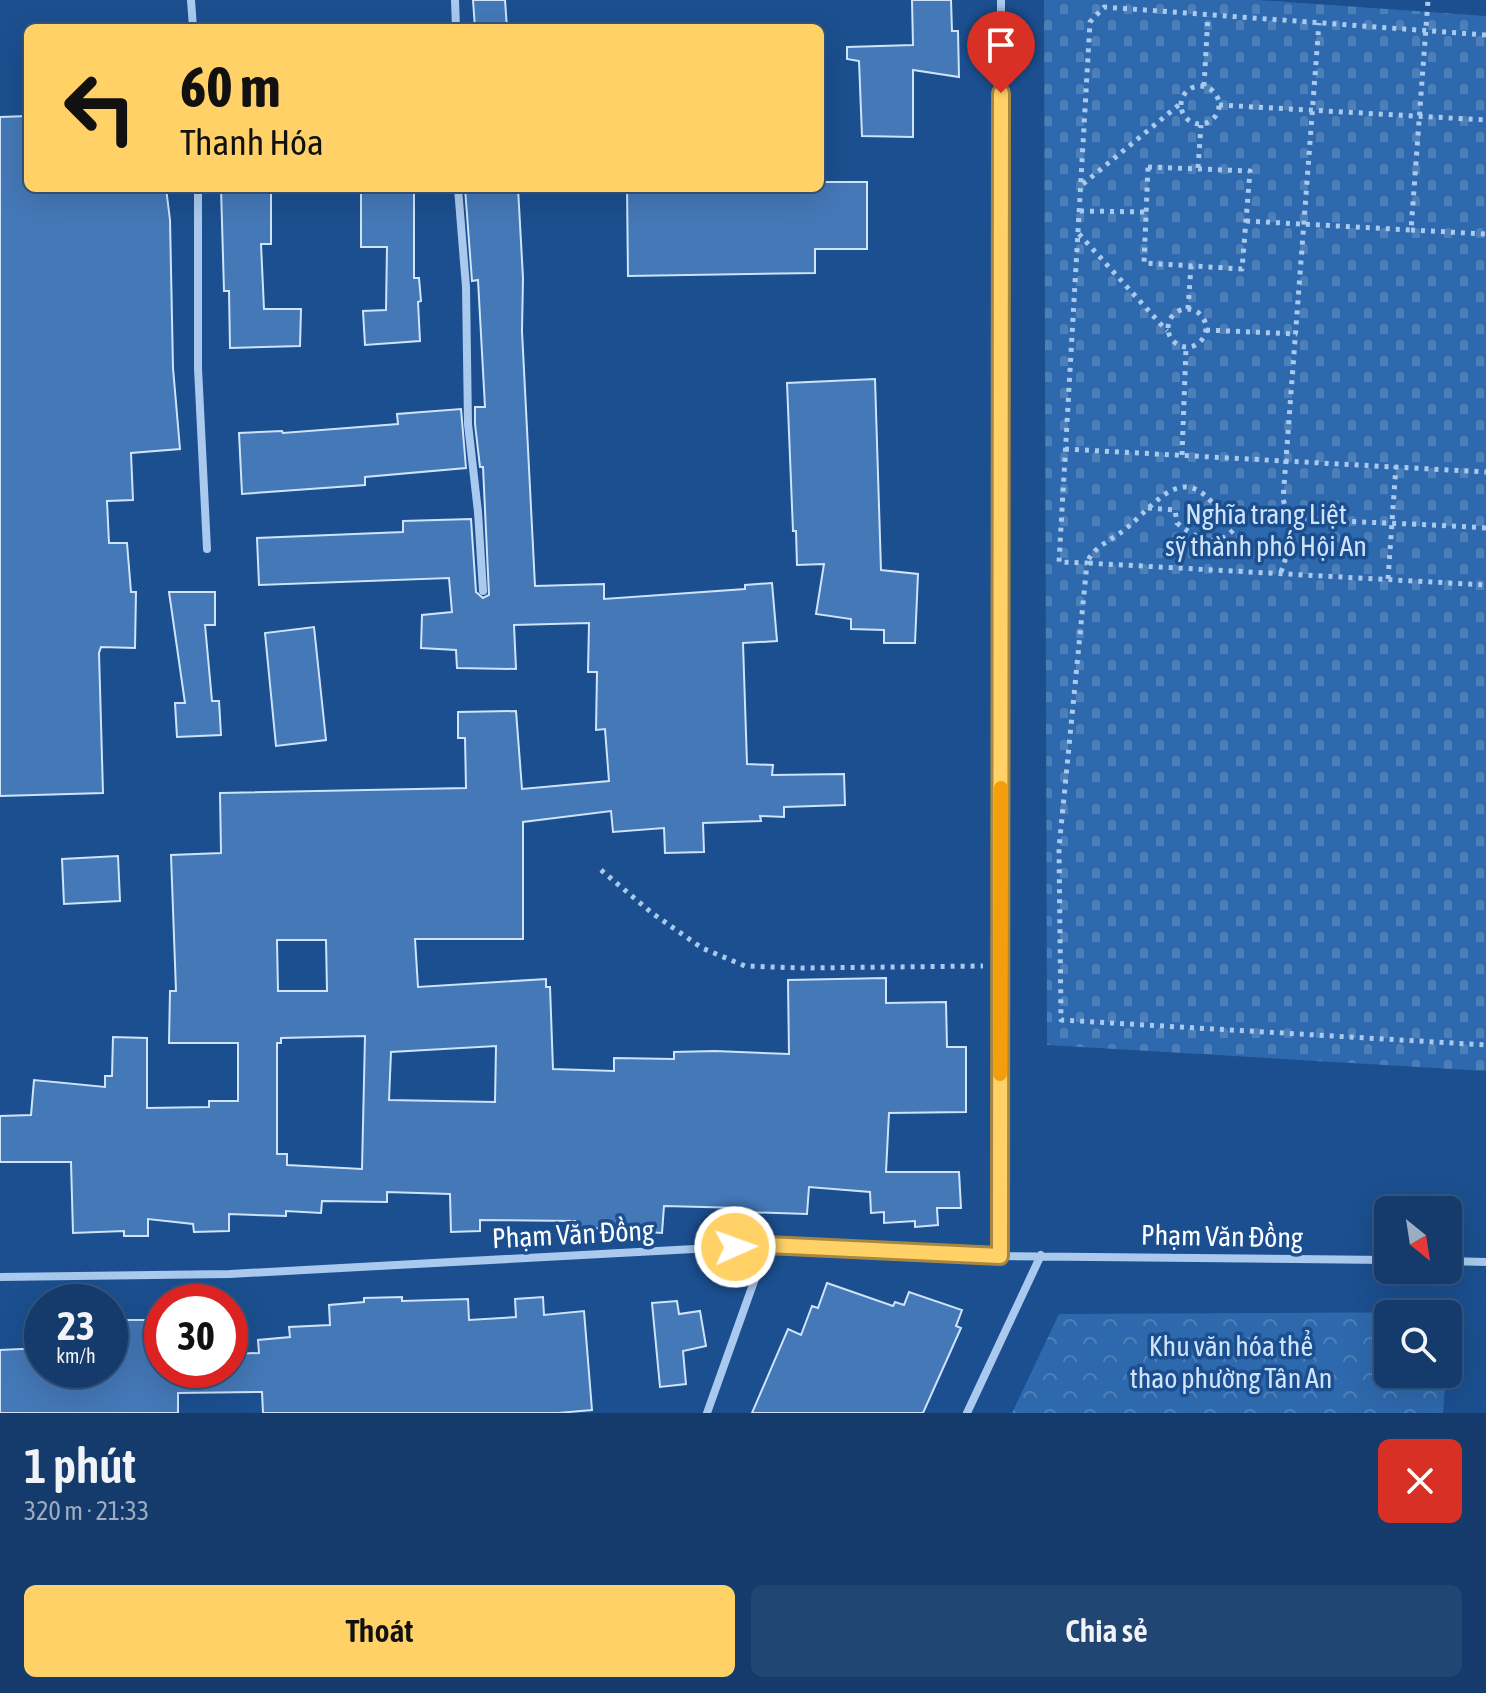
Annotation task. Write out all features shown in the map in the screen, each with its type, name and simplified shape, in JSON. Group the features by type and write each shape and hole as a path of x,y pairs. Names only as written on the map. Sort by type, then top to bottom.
{"street":[{"path":"191,0 193,24"},
{"path":"455,0 456,24"},
{"path":"1000,1256 1001,0"},
{"path":"198,192 198,368 207,549"},
{"path":"458,192 466,287 468,424 483,591"},
{"path":"707,1413 767,1245"},
{"name":"Phạm Văn Đồng","path":"0,1277 230,1274 767,1245 1000,1256 1374,1260"},
{"path":"967,1413 1041,1255"},
{"path":"1462,1261 1486,1262"}],"path":[{"path":"1411,230 1428,0"},
{"path":"1486,35 1104,7 1090,22 1059,562 1486,585"},
{"path":"1204,86 1208,16"},
{"path":"1281,572 1290,546 1289,520 1283,499 1319,23"},
{"path":"1082,184 1180,104 1189,89 1204,86 1216,95 1219,105 1216,117 1201,125 1184,117 1180,104"},
{"path":"1219,105 1486,120"},
{"path":"1198,168 1201,125"},
{"path":"1148,167 1250,171 1242,269 1144,263 1146,212 1148,167"},
{"path":"1080,211 1146,212"},
{"path":"1246,221 1486,234"},
{"path":"1078,233 1167,331 1176,345 1186,348 1198,344 1206,330"},
{"path":"1188,309 1191,266"},
{"path":"1167,331 1172,315 1188,309 1200,315 1206,330"},
{"path":"1206,330 1297,334"},
{"path":"1182,455 1186,348"},
{"path":"1065,449 1486,472"},
{"path":"1388,579 1396,466"},
{"path":"1486,528 1392,521 1289,520 1220,513 1209,496 1195,487 1166,491 1125,530 1090,555 1087,563 1059,848 1061,1020 1486,1045"},
{"path":"1148,508 1175,510 1177,523 1193,536 1213,541 1233,534 1244,515"},
{"path":"601,870 652,913 702,948 745,966 1000,965"}],"green space":[{"name":"Nghĩa trang Liệt sỹ thành phố Hội An","path":"1044,0 1258,0 1486,16 1486,1071 1047,1045"},
{"name":"Khu văn hóa thể thao phường Tân An","path":"1374,1312 1374,1388 1445,1388 1443,1413 1012,1413 1059,1314"}],"building":[{"path":"473,0 505,0 507,24 475,24"},
{"path":"912,0 951,0 952,31 958,31 959,77 913,70 913,137 862,136 859,61 847,59 847,47 913,45"},
{"path":"24,116 24,192 166,192 170,220 173,368 180,449 131,453 133,500 107,501 109,543 127,543 131,592 136,592 135,648 101,647 99,653 103,793 0,796 0,117"},
{"path":"824,182 867,182 867,249 815,249 815,273 628,276 627,192 824,192"},
{"path":"221,192 271,192 271,244 261,244 264,309 301,309 300,346 230,348 229,291 224,291"},
{"path":"361,192 414,192 414,278 419,278 420,341 365,345 363,311 386,310 387,247 361,247"},
{"path":"465,192 518,192 535,586 604,584 604,599 745,589 745,585 772,583 777,641 743,643 747,764 773,765 772,775 844,774 845,805 784,807 784,817 760,816 761,821 703,823 704,852 665,853 664,828 613,832 611,811 523,822 523,939 415,939 418,987 546,979 546,987 550,987 553,1069 614,1071 614,1058 674,1059 674,1052 789,1054 788,980 886,978 886,1003 946,1002 947,1047 966,1047 966,1112 889,1113 886,1172 959,1172 961,1208 937,1208 938,1225 915,1227 915,1221 884,1223 884,1212 871,1213 870,1192 809,1187 807,1214 664,1206 662,1233 574,1227 575,1221 480,1220 480,1231 451,1232 450,1194 387,1192 387,1202 322,1201 321,1213 286,1211 286,1216 229,1214 229,1231 194,1232 193,1224 148,1219 148,1236 124,1236 124,1231 73,1233 71,1162 0,1162 0,1116 31,1115 34,1080 105,1087 105,1076 112,1076 113,1037 147,1038 147,1108 209,1107 209,1101 238,1101 238,1043 169,1043 170,991 176,991 171,855 221,853 220,793 466,788 465,738 458,738 458,712 516,711 522,789 609,781 605,729 596,730 597,672 588,672 589,623 514,625 516,669 457,668 456,650 421,648 422,615 452,612 449,578 259,585 257,538 403,532 403,521 471,519 476,592 483,598 489,595 483,467 480,467 475,424 475,407 485,407 478,280 472,281","holes":["277,940 326,940 327,991 278,991","365,1036 362,1169 287,1165 287,1154 277,1154 277,1043 281,1043 281,1038","496,1046 495,1102 389,1100 391,1052"]},
{"path":"875,379 881,570 918,574 915,643 884,643 884,630 851,629 851,619 816,614 824,564 797,565 787,383"},
{"path":"461,409 466,468 365,477 365,485 242,494 239,433 283,433 398,424 397,414"},
{"path":"169,592 215,592 215,625 205,625 212,701 219,701 221,735 177,737 175,703 185,703"},
{"path":"314,627 326,740 276,746 265,633"},
{"path":"118,856 120,901 64,904 62,859"},
{"path":"827,1283 893,1306 895,1302 904,1305 909,1292 962,1310 956,1326 961,1328 923,1413 752,1413 788,1329 801,1335 812,1306 818,1308"},
{"path":"402,1297 402,1301 468,1299 469,1320 516,1317 515,1299 543,1297 544,1315 584,1311 592,1410 558,1413 263,1413 262,1392 178,1393 178,1413 0,1413 0,1350 24,1349 24,1388 128,1388 128,1320 144,1320 144,1388 248,1388 248,1353 259,1353 258,1340 290,1337 289,1327 330,1325 329,1305 364,1302 364,1298"},
{"path":"677,1301 679,1314 700,1311 706,1346 683,1351 686,1384 660,1387 652,1303"}],"slow traffic":[{"path":"1000,1074 1001,788"}],"route":[{"path":"735,1247 767,1245 1000,1256 1001,93"}]}
